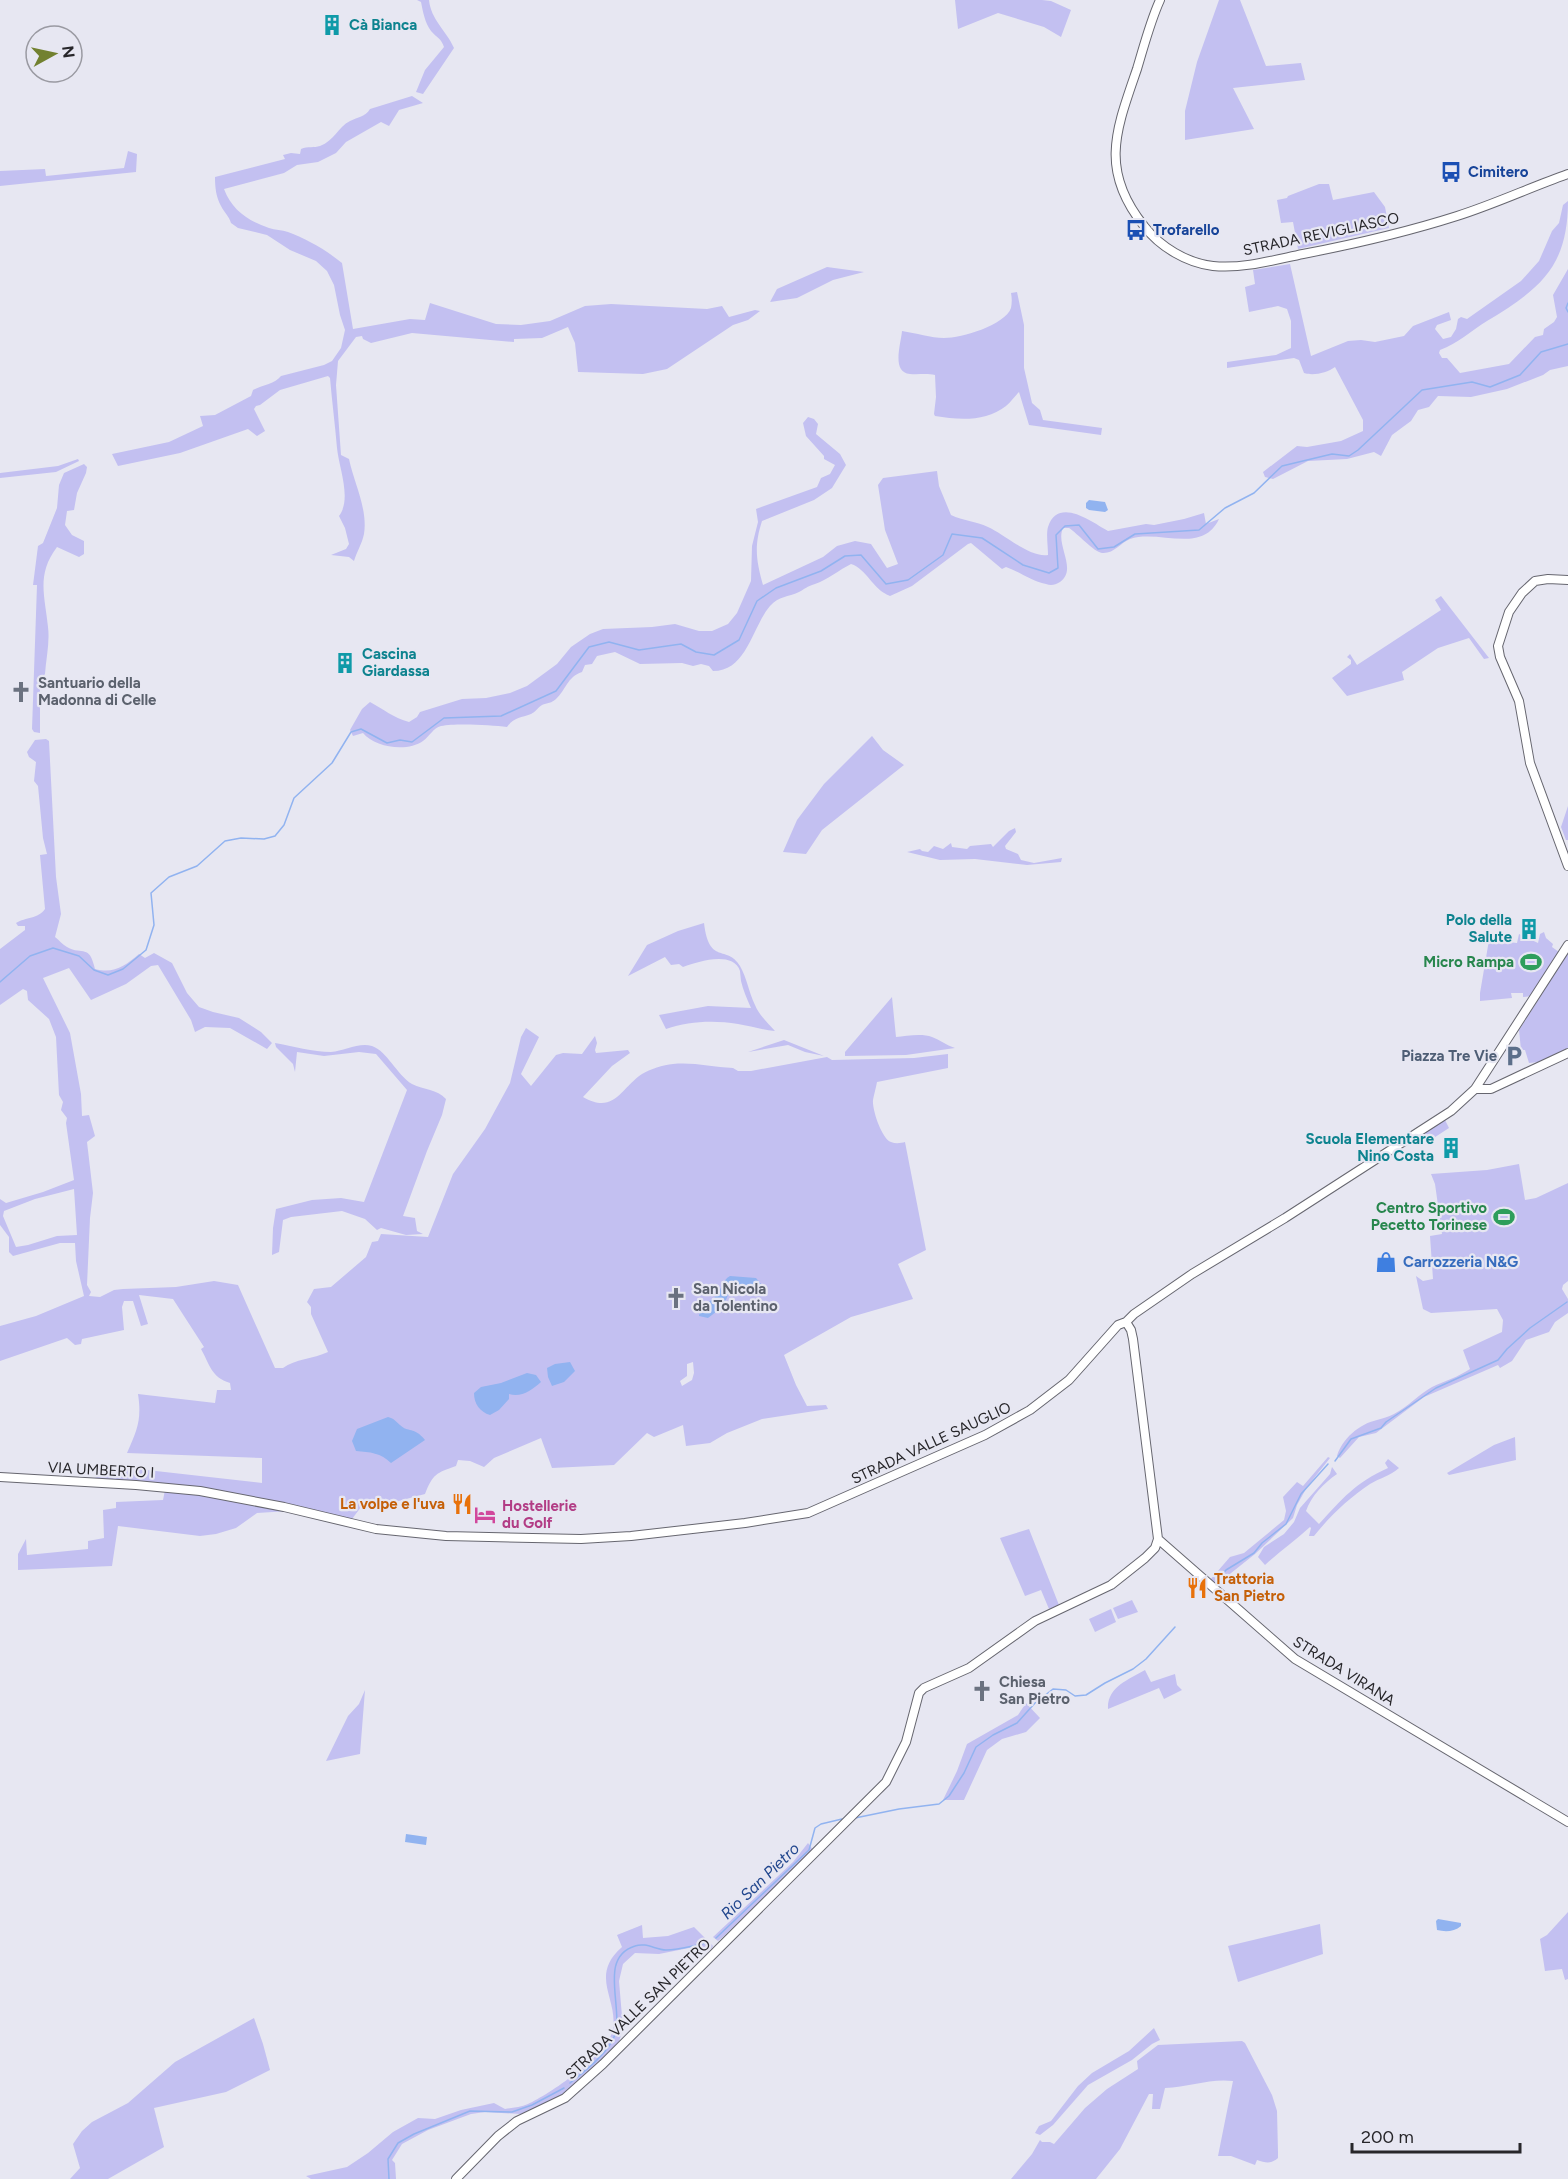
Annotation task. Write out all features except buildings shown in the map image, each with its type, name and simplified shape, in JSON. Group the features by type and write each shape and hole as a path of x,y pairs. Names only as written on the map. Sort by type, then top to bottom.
{"street":[{"name":"STRADA REVIGLIASCO","path":"1160,0 1121,115 1115,142 1115,160 1120,183 1131,210 1151,236 1188,259 1212,266 1234,266 1256,264 1337,248 1458,216 1568,174"},
{"path":"1568,580 1535,581 1522,593 1509,612 1499,638 1500,657 1519,701 1530,763 1568,866"},
{"name":"STRADA VALLE SAUGLIO","path":"200,1491 284,1507 376,1529 446,1536 570,1539 631,1536 808,1514 985,1435 1030,1410 1069,1380 1118,1325 1126,1322 1192,1274 1285,1218 1451,1111 1475,1089 1568,945"},
{"path":"1475,1089 1491,1089 1568,1053"},
{"path":"1126,1322 1133,1340 1158,1539"},
{"name":"VIA UMBERTO I","path":"0,1477 200,1491"},
{"name":"STRADA VALLE SAN PIETRO","path":"456,2179 498,2136 517,2121 565,2098 603,2064 886,1782 906,1742 919,1693 924,1688 969,1668 1035,1621 1111,1585 1145,1558 1155,1548 1158,1539"},
{"name":"STRADA VIRANA","path":"1158,1539 1295,1659 1568,1822"}],"shaded area":[{"path":"417,0 429,0 436,19 454,48 423,94 416,92 425,70 444,47 429,28 421,2"},
{"path":"955,0 1042,0 1051,1 1071,10 1061,37 1044,27 998,13 958,29"},
{"path":"1219,0 1240,0 1266,66 1301,63 1305,80 1233,88 1254,129 1185,140 1185,111 1197,62"},
{"path":"412,96 423,103 399,110 389,126 381,122 346,142 336,153 318,162 297,165 284,173 224,189 236,209 254,222 302,238 323,249 342,263 353,329 410,319 425,320 430,303 496,324 521,325 550,321 585,306 611,304 707,309 722,306 729,317 755,310 760,311 748,320 733,325 667,369 643,374 578,372 575,343 568,327 542,338 514,339 514,342 412,333 371,343 362,336 356,337 338,361 336,385 341,455 349,459 364,515 364,534 354,561 349,557 331,555 346,549 349,544 339,516 343,509 345,492 328,376 280,390 256,406 254,409 265,431 257,436 248,429 180,453 118,466 112,454 169,442 203,426 200,416 215,415 251,396 253,390 272,383 281,376 324,365 332,361 341,348 345,330 334,285 327,271 316,261 290,250 267,235 238,228 231,223 218,199 215,177 285,159 283,155 300,154 301,149 325,144 346,124 364,115 370,109"},
{"path":"128,151 137,154 136,172 0,186 0,171 45,169 46,176 124,168"},
{"path":"1319,184 1329,184 1333,200 1374,192 1385,207 1389,228 1298,249 1293,222 1281,223 1277,200"},
{"path":"1568,201 1563,243 1547,274 1522,298 1440,350 1439,353 1442,358 1447,358 1460,373 1509,364 1535,337 1543,335 1544,329 1554,322 1557,317 1553,295 1568,269 1568,366 1550,370 1507,389 1471,397 1438,396 1429,407 1418,410 1411,421 1392,435 1381,456 1374,452 1347,459 1308,461 1273,479 1265,477 1263,472 1297,446 1307,447 1341,441 1363,431 1363,420 1335,367 1328,371 1308,374 1304,373 1299,360 1294,358 1227,368 1227,362 1276,355 1291,348 1291,321 1287,309 1278,306 1249,312 1245,287 1255,284 1253,270 1290,264 1311,356 1348,341 1375,342 1404,336 1413,326 1449,312 1451,320 1437,325 1435,329 1443,339 1451,337 1458,319 1461,317 1467,319 1521,281 1539,261 1552,231 1559,223 1563,205"},
{"path":"827,267 864,272 833,280 797,298 770,302 777,289"},
{"path":"1017,292 1024,325 1024,368 1032,403 1040,410 1043,420 1102,428 1101,435 1029,425 1019,392 1006,406 990,415 963,419 935,416 935,375 910,374 901,368 898,357 902,331 944,338 972,333 1001,320 1011,308 1011,293"},
{"path":"808,417 814,419 818,424 816,434 840,454 846,465 832,488 814,500 762,521 757,553 763,585 823,557 837,546 855,541 871,544 887,568 898,564 885,530 878,485 883,478 937,471 939,486 951,515 988,527 1025,549 1041,555 1048,555 1048,527 1059,513 1076,514 1108,531 1146,524 1154,525 1204,513 1206,524 1219,519 1211,530 1202,536 1191,539 1141,537 1130,539 1106,553 1099,552 1069,528 1063,528 1061,535 1067,570 1065,577 1053,585 1035,581 1006,567 1002,569 971,543 912,586 890,596 851,564 824,580 773,603 741,656 734,664 724,669 713,671 709,666 701,664 693,666 682,663 640,664 615,652 597,656 592,664 585,665 582,672 570,680 554,700 542,705 531,714 515,720 507,727 465,724 441,726 417,744 401,747 383,745 363,733 353,736 350,730 362,709 370,702 393,716 409,722 420,712 462,699 486,698 510,693 527,686 557,664 571,647 590,634 603,629 675,624 699,631 712,631 728,624 737,613 751,581 752,546 758,522 756,509 817,487 821,478 830,474 835,465 824,459 824,456 806,436 803,423"},
{"path":"78,459 79,461 56,472 0,478 0,473 58,466"},
{"path":"84,464 87,467 86,473 77,493 74,510 67,511 65,525 72,535 84,541 84,554 79,557 57,547 50,557 44,576 48,645 45,674 40,680 40,733 34,732 32,729 37,585 33,585 38,546 43,543 57,508 59,485 64,473"},
{"path":"1089,500 1105,502 1108,510 1105,512 1089,510 1086,508 1086,503"},
{"path":"1441,596 1489,658 1484,659 1469,638 1438,648 1402,672 1404,680 1347,696 1332,678 1351,664 1351,660 1347,657 1350,654 1357,665 1441,610 1435,600"},
{"path":"872,736 883,750 904,765 822,830 806,854 783,852 797,820 824,784"},
{"path":"35,740 49,741 56,877 61,914 55,937 67,947 88,953 95,969 114,970 139,954 145,958 154,953 172,963 187,993 199,1007 239,1018 261,1032 272,1043 267,1049 230,1028 205,1027 195,1032 191,1020 158,965 151,966 126,984 91,1000 69,968 43,978 70,1033 81,1094 82,1116 89,1115 95,1136 87,1142 93,1193 87,1285 91,1292 89,1296 100,1297 114,1290 176,1287 214,1281 238,1285 275,1368 283,1368 328,1352 307,1302 314,1289 331,1287 366,1257 372,1242 378,1241 381,1234 428,1237 453,1174 485,1129 510,1083 521,1037 526,1028 539,1037 521,1074 531,1086 556,1055 582,1054 595,1036 596,1053 628,1050 630,1053 612,1066 583,1097 602,1103 616,1098 642,1074 669,1065 695,1064 751,1071 827,1057 832,1060 914,1058 948,1054 948,1068 877,1082 873,1100 876,1117 884,1136 893,1143 905,1142 926,1250 898,1264 913,1299 851,1317 784,1355 807,1406 826,1405 828,1409 762,1419 727,1433 710,1443 686,1446 683,1425 654,1437 647,1433 614,1465 552,1468 541,1438 494,1458 484,1467 470,1461 458,1460 456,1466 436,1475 425,1494 395,1502 361,1507 352,1519 265,1500 91,1479 120,1470 138,1469 262,1483 262,1458 127,1453 138,1425 138,1394 215,1403 217,1390 231,1390 230,1383 212,1370 201,1349 204,1347 173,1299 139,1295 148,1324 141,1326 133,1301 124,1301 122,1307 124,1330 82,1339 81,1344 75,1345 67,1338 0,1361 0,1326 36,1316 84,1296 76,1261 75,1243 60,1243 13,1256 9,1252 9,1237 0,1225 0,1199 6,1203 74,1180 67,1118 61,1110 63,1102 59,1095 56,1037 49,1019 28,1000 27,991 23,989 0,1005 0,949 25,930 25,926 18,926 16,923 39,915 45,909 40,855 47,854 43,838 38,786 34,781 36,762 29,757 27,752","holes":["74,1189 77,1235 57,1236 16,1247 3,1216 4,1211 35,1199","693,1362 692,1380 682,1386 680,1381 687,1376 687,1364"]},
{"path":"1568,806 1568,840 1566,840 1561,827"},
{"path":"1015,828 1016,832 1005,846 1006,849 1018,854 1021,860 1034,863 1062,858 1061,862 1027,865 975,859 940,860 907,852 920,849 928,852 934,846 943,849 951,843 952,847 967,849 970,846 991,844 993,847"},
{"path":"704,923 710,945 714,950 730,956 740,966 757,1009 775,1031 720,1022 684,1024 666,1029 659,1015 708,1006 751,1008 740,971 730,961 714,959 683,967 679,964 671,965 665,957 628,976 647,945 678,931"},
{"path":"1544,932 1546,938 1553,944 1552,947 1559,952 1532,996 1523,997 1523,993 1511,993 1512,998 1480,1001 1489,940 1517,943 1519,934 1538,943 1540,934"},
{"path":"1568,953 1568,1048 1539,1062 1529,1063 1525,1050 1521,1050 1519,1030"},
{"path":"892,997 896,1037 928,1036 955,1048 906,1055 845,1056 845,1052"},
{"path":"784,1040 824,1056 788,1045 748,1052"},
{"path":"275,1043 331,1052 362,1045 372,1046 382,1053 412,1084 434,1091 446,1099 403,1216 415,1218 417,1231 423,1234 406,1235 381,1228 377,1230 365,1219 342,1211 291,1217 283,1220 279,1252 272,1255 276,1209 312,1200 341,1198 364,1202 407,1090 376,1054 359,1052 324,1056 297,1052 295,1072 293,1064 276,1047"},
{"path":"1445,1120 1449,1128 1426,1143 1421,1135"},
{"name":"Centro Sportivo Pecetto Torinese","path":"1519,1164 1525,1200 1536,1198 1568,1183 1568,1281 1562,1289 1568,1299 1568,1313 1555,1322 1549,1332 1526,1340 1512,1361 1500,1368 1498,1365 1424,1397 1376,1433 1359,1437 1340,1458 1337,1456 1339,1450 1347,1438 1358,1429 1370,1422 1394,1414 1432,1387 1470,1369 1463,1350 1502,1332 1503,1320 1497,1309 1431,1313 1423,1309 1416,1276 1423,1281 1433,1279 1430,1236 1442,1234 1435,1184 1431,1174 1487,1170"},
{"path":"730,1276 756,1278 761,1284 757,1289 729,1291 724,1303 715,1313 708,1318 699,1316 703,1307 715,1297"},
{"path":"570,1362 575,1371 564,1382 552,1386 547,1368 555,1364"},
{"path":"527,1373 536,1375 541,1382 522,1394 509,1394 509,1399 499,1410 490,1415 478,1407 474,1393 481,1387 501,1383"},
{"path":"388,1417 418,1433 425,1440 391,1463 379,1455 356,1451 352,1441 357,1429"},
{"path":"1515,1437 1516,1460 1449,1475 1447,1473 1494,1445"},
{"path":"1328,1457 1330,1458 1307,1487 1293,1518 1255,1554 1216,1585 1210,1580 1230,1557 1244,1553 1284,1520 1286,1511 1283,1497 1297,1482 1303,1486"},
{"path":"1388,1459 1399,1468 1355,1495 1333,1514 1314,1536 1309,1536 1310,1527 1265,1565 1258,1557 1264,1547 1284,1534 1294,1522 1300,1508 1330,1474 1332,1467 1337,1474 1319,1490 1306,1511 1319,1524 1358,1485 1388,1468 1385,1463"},
{"path":"165,1490 213,1496 289,1511 257,1513 236,1528 200,1536 118,1526 112,1566 18,1570 18,1554 26,1539 27,1555 88,1549 88,1541 104,1538 103,1510 116,1508 116,1502 163,1500"},
{"path":"1029,1529 1059,1605 1049,1609 1041,1590 1025,1596 1000,1538"},
{"path":"1132,1600 1138,1612 1118,1619 1113,1608"},
{"path":"1111,1609 1116,1622 1095,1632 1089,1619"},
{"path":"1145,1670 1151,1682 1175,1674 1177,1685 1182,1690 1164,1699 1159,1688 1108,1709 1111,1695 1115,1690"},
{"path":"365,1690 360,1754 326,1761 348,1716 359,1704"},
{"path":"1026,1703 1040,1718 1026,1732 1002,1739 987,1750 964,1800 943,1800 967,1744 1018,1715"},
{"path":"406,1834 427,1837 426,1845 405,1842"},
{"path":"808,1843 813,1850 724,1936 718,1941 713,1937 793,1862"},
{"path":"1568,1912 1568,1979 1565,1980 1562,1969 1545,1971 1540,1939 1547,1935"},
{"path":"1438,1919 1461,1923 1461,1926 1449,1931 1437,1930 1436,1921"},
{"path":"1320,1924 1323,1954 1238,1982 1228,1946"},
{"path":"642,1925 643,1938 668,1936 694,1927 713,1946 711,1949 699,1946 659,1954 635,1953 623,1964 619,1981 623,2028 619,2042 565,2094 548,2104 521,2114 485,2112 471,2114 428,2130 402,2144 392,2160 395,2163 396,2179 311,2179 306,2176 347,2167 393,2132 418,2118 435,2119 461,2110 494,2103 505,2109 519,2107 538,2099 564,2082 590,2061 609,2039 613,2029 613,2018 607,1987 607,1968 622,1947 617,1935"},
{"path":"254,2018 270,2070 226,2092 154,2108 164,2147 108,2179 70,2179 80,2168 73,2144 92,2122 128,2103 175,2062"},
{"path":"1154,2028 1160,2040 1132,2060 1088,2085 1053,2125 1040,2135 1035,2133 1039,2126 1051,2121 1078,2086 1092,2073 1129,2051"},
{"path":"1242,2041 1272,2095 1277,2111 1278,2158 1275,2160 1263,2162 1257,2160 1255,2165 1231,2156 1218,2156 1233,2081 1216,2081 1165,2088 1160,2109 1152,2109 1153,2094 1149,2094 1120,2149 1096,2179 1011,2179 1032,2154 1040,2140 1054,2144 1085,2108 1107,2089 1138,2069 1137,2061 1158,2045"}],"waterway":[{"path":"1568,303 1566,308 1568,312"},
{"path":"0,982 30,956 53,948 79,956 94,970 108,975 123,969 146,950 154,925 151,893 169,877 197,866 225,841 241,838 264,839 275,836 284,825 294,798 332,763 351,732 361,729 387,743 400,740 412,742 444,718 501,716 556,691 589,647 609,642 639,650 681,644 696,652 714,655 739,640 757,601 776,588 821,571 845,556 861,555 886,584 908,580 943,555 952,534 982,538 1023,565 1049,573 1058,568 1056,535 1065,526 1079,525 1098,549 1114,547 1135,534 1199,530 1225,508 1254,493 1282,466 1332,454 1349,456 1422,390 1472,382 1490,387 1520,375 1541,352 1568,344"},
{"name":"Rio San Pietro","path":"1335,1461 1351,1439 1381,1428 1386,1422 1436,1388 1498,1360 1530,1328 1567,1302"},
{"name":"Rio San Pietro","path":"1217,1581 1226,1570 1254,1553 1262,1543 1286,1524 1301,1494 1328,1464"},
{"name":"Rio San Pietro","path":"855,1818 939,1804 949,1796 964,1773 976,1747 1017,1723 1035,1703 1053,1689 1066,1690 1075,1696 1086,1695 1133,1669 1146,1659 1175,1627"},
{"name":"Rio San Pietro","path":"716,1938 809,1850 815,1828 821,1824 842,1819"},
{"name":"Rio San Pietro","path":"570,2083 601,2056 614,2037 617,2025 615,1972 617,1961 624,1952 639,1945 666,1950 707,1943"},
{"name":"Rio San Pietro","path":"389,2179 388,2159 398,2143 414,2134 470,2111 512,2112 532,2105 564,2088"}],"place":[{"name":"Cà Bianca","path":"332,25"},
{"name":"Cimitero","path":"1451,172"},
{"name":"Trofarello","path":"1136,230"},
{"name":"Cascina Giardassa","path":"345,663"},
{"name":"Santuario della Madonna di Celle","path":"21,692"},
{"name":"Polo della Salute","path":"1529,929"},
{"name":"Micro Rampa","path":"1531,962"},
{"name":"Piazza Tre Vie","path":"1514,1056"},
{"name":"Scuola Elementare Nino Costa","path":"1451,1148"},
{"name":"Centro Sportivo Pecetto Torinese","path":"1504,1217"},
{"name":"Carrozzeria N&G","path":"1386,1262"},
{"name":"San Nicola da Tolentino","path":"676,1298"},
{"name":"La volpe e l'uva","path":"462,1504"},
{"name":"Hostellerie du Golf","path":"485,1515"},
{"name":"Trattoria San Pietro","path":"1197,1588"},
{"name":"Chiesa San Pietro","path":"982,1691"}]}
